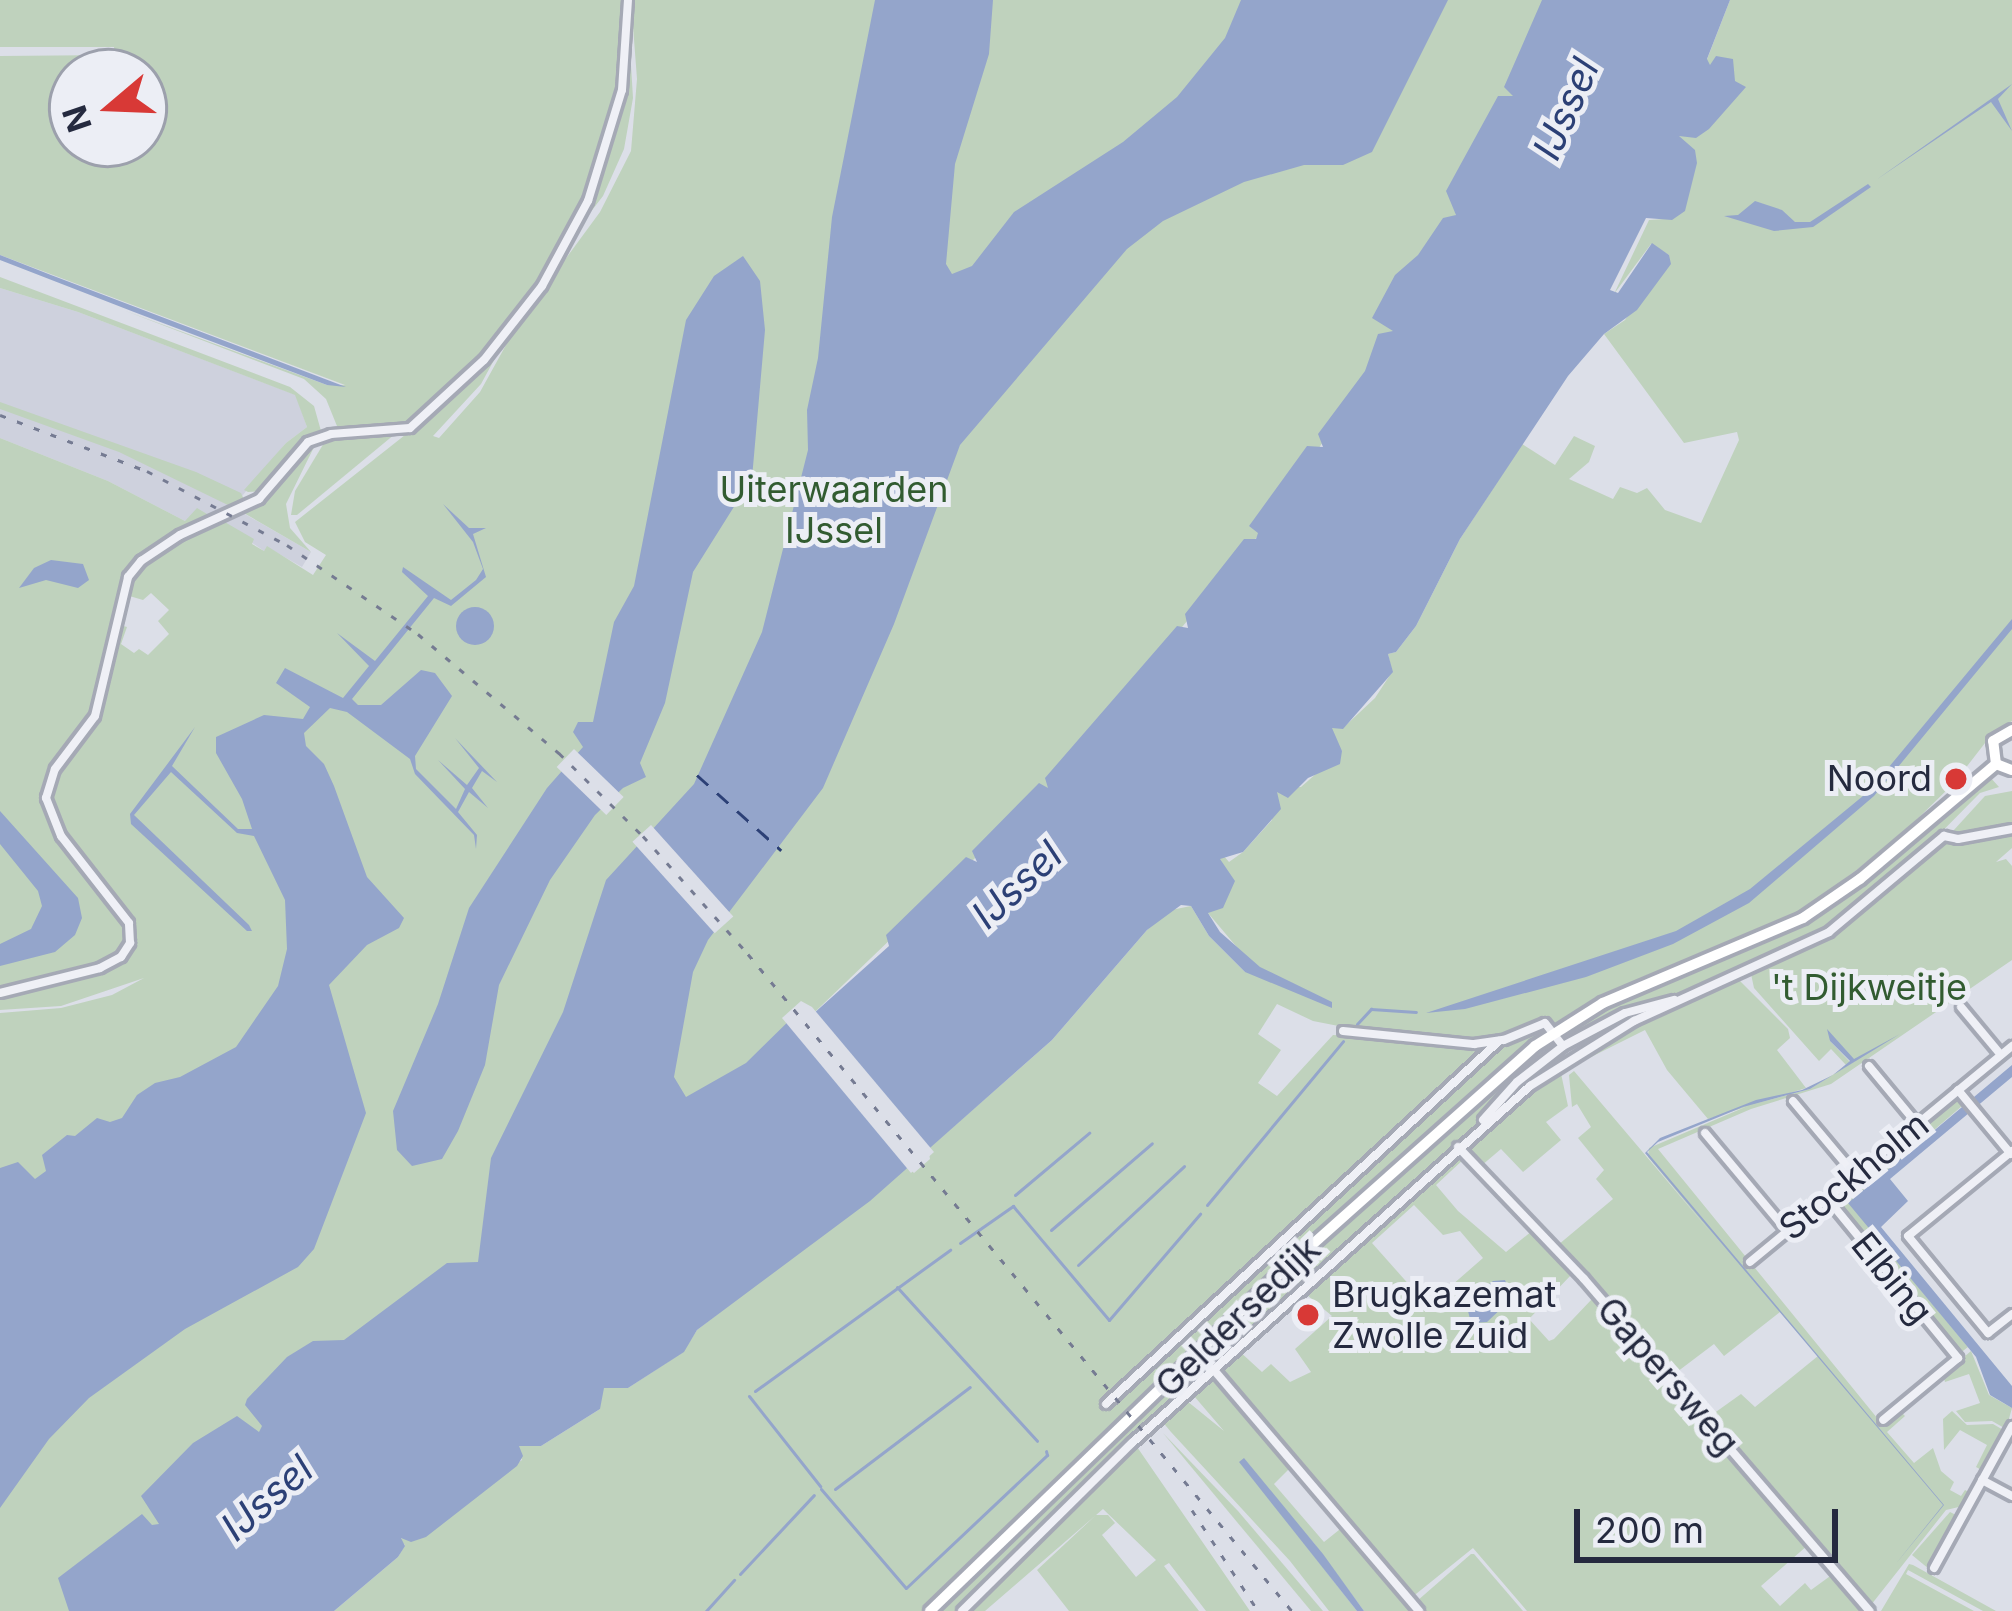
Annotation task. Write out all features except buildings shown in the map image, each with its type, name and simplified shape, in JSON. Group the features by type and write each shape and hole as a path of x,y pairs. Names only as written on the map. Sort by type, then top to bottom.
{"main road":[{"path":"2012,730 1993,741 1996,764 2012,770"},
{"name":"Geldersedijk","path":"930,1611 1276,1277 1555,1032 1628,992 1803,918 1860,879 1996,764"}],"street":[{"path":"0,993 100,968 128,948 132,933 126,917 49,816 48,784 94,716 128,577 141,561 180,535 239,511 265,494 308,442 332,434 410,428 454,392 514,325 567,245 610,144 622,90 628,0"},
{"name":"Geldersedijk","path":"962,1611 1213,1369 1480,1127 1576,1054 1677,1000 1829,932 1944,836 1958,839 2012,829"},
{"name":"Geldersedijk","path":"1480,1127 1517,1082 1563,1046 1625,1012 1677,1000"},
{"path":"1961,1007 2001,1055"},
{"name":"Geldersedijk","path":"1343,1031 1474,1044 1499,1041 1542,1023 1555,1032"},
{"path":"1555,1032 1563,1046"},
{"name":"Geldersedijk","path":"1106,1404 1499,1041"},
{"name":"Stockholm","path":"1750,1262 2012,1046"},
{"path":"1869,1066 1917,1124"},
{"path":"1960,1092 2011,1153 1910,1235 1988,1333 2012,1314"},
{"path":"1793,1101 1855,1175"},
{"path":"1705,1133 1787,1231"},
{"name":"Gapersweg","path":"1458,1147 1584,1279 1870,1611"},
{"name":"Elbing","path":"1827,1198 1958,1358 1883,1420"},
{"name":"Geldersedijk","path":"1213,1369 1419,1611"},
{"path":"1934,1568 2012,1426"},
{"path":"1982,1480 2012,1496"}],"shaded area":[{"path":"0,288 78,312 296,395 307,427 286,443 233,507 185,521 108,481 0,438"},
{"path":"236,509 311,552 302,567 267,547 264,551 217,518"}],"green space":[{"path":"0,0 625,0 617,101 601,162 543,285 471,370 414,421 339,431 326,399 304,379 123,310 327,385 345,385 0,255 0,56 48,56 48,168 168,168 168,48 0,47"},
{"name":"Uiterwaarden IJssel","path":"631,0 1554,0 1513,98 1396,337 1257,537 1048,788 793,1033 69,1611 0,1611 0,1013 61,1008 112,995 144,978 61,1006 0,1010 0,438 108,481 185,521 197,508 212,517 194,531 223,521 254,539 252,544 264,551 267,546 313,575 326,555 305,542 295,522 424,420 506,338 481,384 433,436 439,438 480,392 517,325 600,212 631,151 637,79","holes":["151,593 169,610 158,621 169,634 148,655 121,644 127,627 120,625 126,595 143,600"]},
{"path":"1730,0 2012,0 2012,721 1992,734 1954,783 1899,837 1796,917 1608,996 1555,1026 1540,1020 1518,1035 1543,1029 1279,1269 923,1611 334,1611 398,1557 405,1545 399,1540 522,1460 516,1446 521,1441 541,1446 600,1409 600,1387 628,1388 683,1352 697,1330 908,1167 914,1173 930,1159 928,1149 1052,1040 1147,930 1171,910 1191,906 1209,936 1245,972 1252,965 1208,913 1217,861 1223,855 1229,862 1243,852 1272,820 1272,796 1279,788 1301,787 1342,751 1324,727 1329,719 1343,728 1375,698 1392,672 1388,654 1396,652 1416,626 1460,539 1522,444 1555,465 1574,436 1595,446 1589,462 1569,479 1613,499 1620,487 1637,493 1647,488 1665,510 1701,523 1739,440 1737,432 1684,443 1604,334 1625,320 1669,255 1651,244 1614,294 1649,220 1664,219 1677,137","holes":["1277,1004 1313,1021 1354,1029 1352,1036 1333,1035 1277,1096 1258,1083 1281,1050 1258,1034"]},
{"path":"630,49 633,98 624,149 603,196 576,231 611,147"},
{"path":"0,277 290,387 314,406 321,431 290,455 264,491 248,492 244,490 286,443 307,427 295,395 78,312 0,288"},
{"path":"0,402 196,472 241,493 245,502 236,509 119,452 0,409"},
{"path":"395,434 297,515 291,515 295,491 327,438"},
{"path":"316,443 286,504 290,528 311,552 242,512 274,488 301,450"},
{"path":"1990,777 1999,787 1980,793 1905,869 1810,940 1688,992 1562,1036 1600,1011 1761,944 1836,904"},
{"path":"2012,791 2012,827 1962,836 1953,831 1985,796"},
{"name":"'t Dijkweitje","path":"2012,831 2012,848 1996,862 2006,859 2012,866 2012,960 1831,1084 1751,1109 1658,1149 1882,1424 1900,1411 1905,1416 1887,1432 1914,1463 1933,1448 1941,1471 1954,1482 1950,1490 1961,1496 1965,1490 1971,1493 1963,1506 1946,1510 1871,1605 1712,1422 1713,1414 1741,1394 1755,1407 1818,1356 1780,1312 1724,1356 1714,1344 1673,1375 1558,1245 1613,1199 1596,1179 1604,1170 1578,1138 1591,1127 1577,1104 1572,1107 1569,1075 1574,1071 1713,1235 1648,1157 1649,1148 1750,1105 1810,1089 1855,1061 1829,1040 1850,1062 1846,1065 1831,1049 1819,1061 1754,988 1751,974 1840,929 1940,843"},
{"path":"1738,979 1788,1029 1790,1038 1777,1050 1806,1088 1708,1119 1667,1070 1645,1030 1585,1060 1586,1052 1629,1027"},
{"path":"1553,1039 1551,1051 1516,1080 1473,1129 1101,1463 956,1611 939,1611 1286,1276"},
{"path":"1560,1069 1568,1106 1546,1122 1561,1140 1523,1172 1501,1149 1481,1166 1467,1143"},
{"path":"1955,1097 1962,1106 1849,1203 1968,1347 1959,1354 1834,1199"},
{"path":"1454,1155 1465,1158 1436,1185 1458,1211 1506,1252 1532,1231 1572,1274 1529,1319 1549,1341 1592,1299 1808,1545 1761,1586 1780,1606 1805,1583 1811,1590 1833,1574 1864,1611 1527,1611 1473,1548 1411,1598 1219,1371 1238,1350 1262,1372 1271,1364 1290,1382 1311,1372 1295,1349 1332,1316 1307,1295","holes":["1414,1205 1443,1235 1460,1231 1483,1258 1428,1306 1372,1243"]},
{"path":"1971,1351 1989,1395 2012,1408 2006,1429 1992,1421 1965,1422 1956,1411 1980,1403 1969,1374 1945,1382 1943,1375"},
{"path":"1211,1376 1292,1466 1274,1484 1324,1542 1344,1526 1416,1611 1364,1611 1313,1542 1239,1460 1357,1611 1329,1611 1290,1561 1171,1432 1161,1420 1187,1401 1224,1431 1194,1396"},
{"path":"1952,1411 1967,1425 1993,1424 2005,1431 1983,1471 1976,1467 1987,1445 1960,1430 1944,1450 1943,1419"},
{"path":"1163,1433 1238,1511 1323,1611 1311,1611"},
{"path":"1135,1444 1250,1611 1206,1611 1169,1563 1164,1566 1199,1611 1069,1611 1037,1570 1095,1516 985,1611 967,1611","holes":["1103,1509 1156,1560 1136,1577 1102,1535 1115,1523 1108,1515 1096,1515"]},
{"path":"1950,1512 1958,1516 1929,1569 1912,1555"},
{"path":"1471,1554 1523,1611 1422,1611 1417,1601"},
{"path":"1909,1564 1996,1611 1983,1611 1908,1570 1906,1574 1974,1611 1881,1611"}],"water":[{"name":"IJssel","path":"875,0 993,0 989,54 955,164 946,264 952,274 972,266 1014,212 1123,142 1177,97 1225,38 1241,0 1448,0 1372,152 1343,165 1304,165 1244,182 1163,221 1127,249 960,445 894,624 823,788 708,940 693,972 674,1077 686,1097 746,1063 803,1007 812,1015 889,946 886,935 966,857 977,862 972,851 1039,783 1048,788 1045,778 1177,626 1188,628 1185,614 1244,539 1256,539 1258,533 1249,526 1307,446 1323,447 1318,434 1365,371 1378,334 1393,331 1372,318 1395,275 1418,255 1443,218 1456,215 1446,191 1498,96 1513,96 1504,87 1542,0 1730,0 1707,59 1710,65 1716,56 1733,59 1735,81 1746,87 1709,129 1696,138 1679,136 1695,150 1697,163 1685,211 1672,220 1646,218 1610,290 1618,293 1652,243 1669,255 1671,264 1637,310 1604,334 1568,376 1460,539 1416,626 1396,652 1388,654 1393,672 1343,729 1332,728 1342,751 1340,764 1308,778 1288,798 1277,792 1281,809 1243,852 1220,859 1235,881 1223,908 1208,913 1220,932 1260,967 1332,1002 1332,1008 1245,972 1209,936 1191,906 1181,905 1147,930 1052,1040 870,1201 697,1330 684,1352 628,1388 604,1388 600,1409 541,1446 519,1446 523,1456 517,1466 426,1537 411,1542 401,1538 405,1546 398,1557 334,1611 69,1611 58,1578 142,1514 152,1525 159,1524 141,1496 193,1443 237,1416 259,1432 262,1426 245,1405 247,1399 287,1357 313,1341 344,1340 447,1263 478,1262 491,1158 563,1012 606,880 694,784 762,632 808,450 807,410 818,358 832,217"},
{"path":"2012,84 1998,99 2012,131 1991,102 1876,180"},
{"path":"1868,184 1871,187 1813,227 1774,231 1724,216 1738,215 1755,201 1782,210 1795,222 1810,222"},
{"path":"0,255 346,387 327,385 134,312 0,260"},
{"path":"743,256 760,281 765,330 752,478 693,572 665,703 640,763 646,777 623,788 595,815 550,880 499,985 485,1065 458,1131 442,1159 412,1166 397,1150 393,1111 438,1004 469,908 547,788 583,747 573,732 578,722 593,722 614,622 634,586 686,320 714,276"},
{"path":"443,504 469,528 486,528 473,534 486,577 451,606 434,598 352,699 358,705 381,705 421,670 435,673 452,696 415,756 416,769 456,809 465,789 438,760 467,785 479,768 455,738 497,782 482,771 472,788 488,808 469,792 458,812 477,835 476,849 474,835 415,774 410,759 347,712 330,708 304,733 306,746 324,764 334,786 367,877 404,918 399,928 367,945 329,985 366,1113 314,1249 298,1267 185,1329 89,1398 49,1439 0,1508 0,1168 18,1162 35,1179 46,1171 42,1155 67,1135 75,1136 97,1118 110,1122 122,1118 137,1095 155,1083 180,1077 236,1047 278,986 287,949 285,900 254,836 237,833 171,772 134,815 249,925 252,931 247,931 131,824 130,814 195,727 172,766 238,829 252,829 242,799 216,753 216,737 264,715 303,719 310,707 276,683 285,668 343,698 369,666 337,633 375,661 428,596 402,572 403,567 451,600 476,580 483,569 473,542"},
{"path":"51,560 83,564 89,580 78,588 46,580 19,588 34,568"},
{"path":"475,607 489,612 494,626 489,640 475,645 461,640 456,626 461,612"},
{"path":"2012,619 2012,629 1874,796 1749,903 1673,944 1586,977 1465,1009 1426,1013 1676,931 1750,889 1869,791"},
{"path":"0,811 78,898 82,918 75,935 55,952 0,966 0,944 31,929 42,906 38,891 0,844"},
{"path":"1827,1029 1854,1059 1900,1034 1833,1075 1850,1061 1830,1041"},
{"path":"2012,1065 2012,1077 1890,1179 1908,1201 1881,1227 2012,1386 2012,1408 1990,1395 1976,1357 1848,1203"},
{"path":"1833,1075 1810,1089 1743,1107 1658,1142 1647,1152 1944,1505 1894,1566 1943,1505 1645,1153 1660,1138 1756,1100 1802,1090"},
{"path":"1505,1280 1509,1291 1504,1306 1487,1322 1471,1323 1468,1311 1475,1295 1493,1281"},
{"path":"1244,1458 1364,1611 1357,1611 1239,1462"}],"pier":[{"path":"574,749 624,797 606,815 557,767"},
{"path":"651,825 733,916 715,933 632,842"},
{"path":"801,1001 812,1007 934,1152 911,1173 782,1018"}],"waterway":[{"path":"1357,1024 1371,1009 1416,1012"},
{"path":"1207,1205 1343,1041"},
{"path":"1015,1195 1089,1133"},
{"path":"1051,1230 1152,1143"},
{"path":"1078,1265 1184,1166"},
{"path":"960,1243 1013,1206 1109,1320 1200,1214"},
{"path":"755,1391 950,1250"},
{"path":"897,1287 1037,1441"},
{"path":"835,1489 970,1387"},
{"path":"749,1396 820,1486"},
{"path":"821,1489 906,1588 1046,1451"},
{"path":"740,1574 814,1495"},
{"path":"706,1611 734,1580"}],"ferry route":[{"path":"697,775 781,850"}],"railway":[{"path":"0,415 147,471 287,545 418,634 559,753 643,836 748,954 1292,1611"},
{"path":"1192,1510 1258,1611"}],"place":[{"name":"Noord","path":"1956,779"},
{"name":"Brugkazemat Zwolle Zuid","path":"1308,1315"}]}
